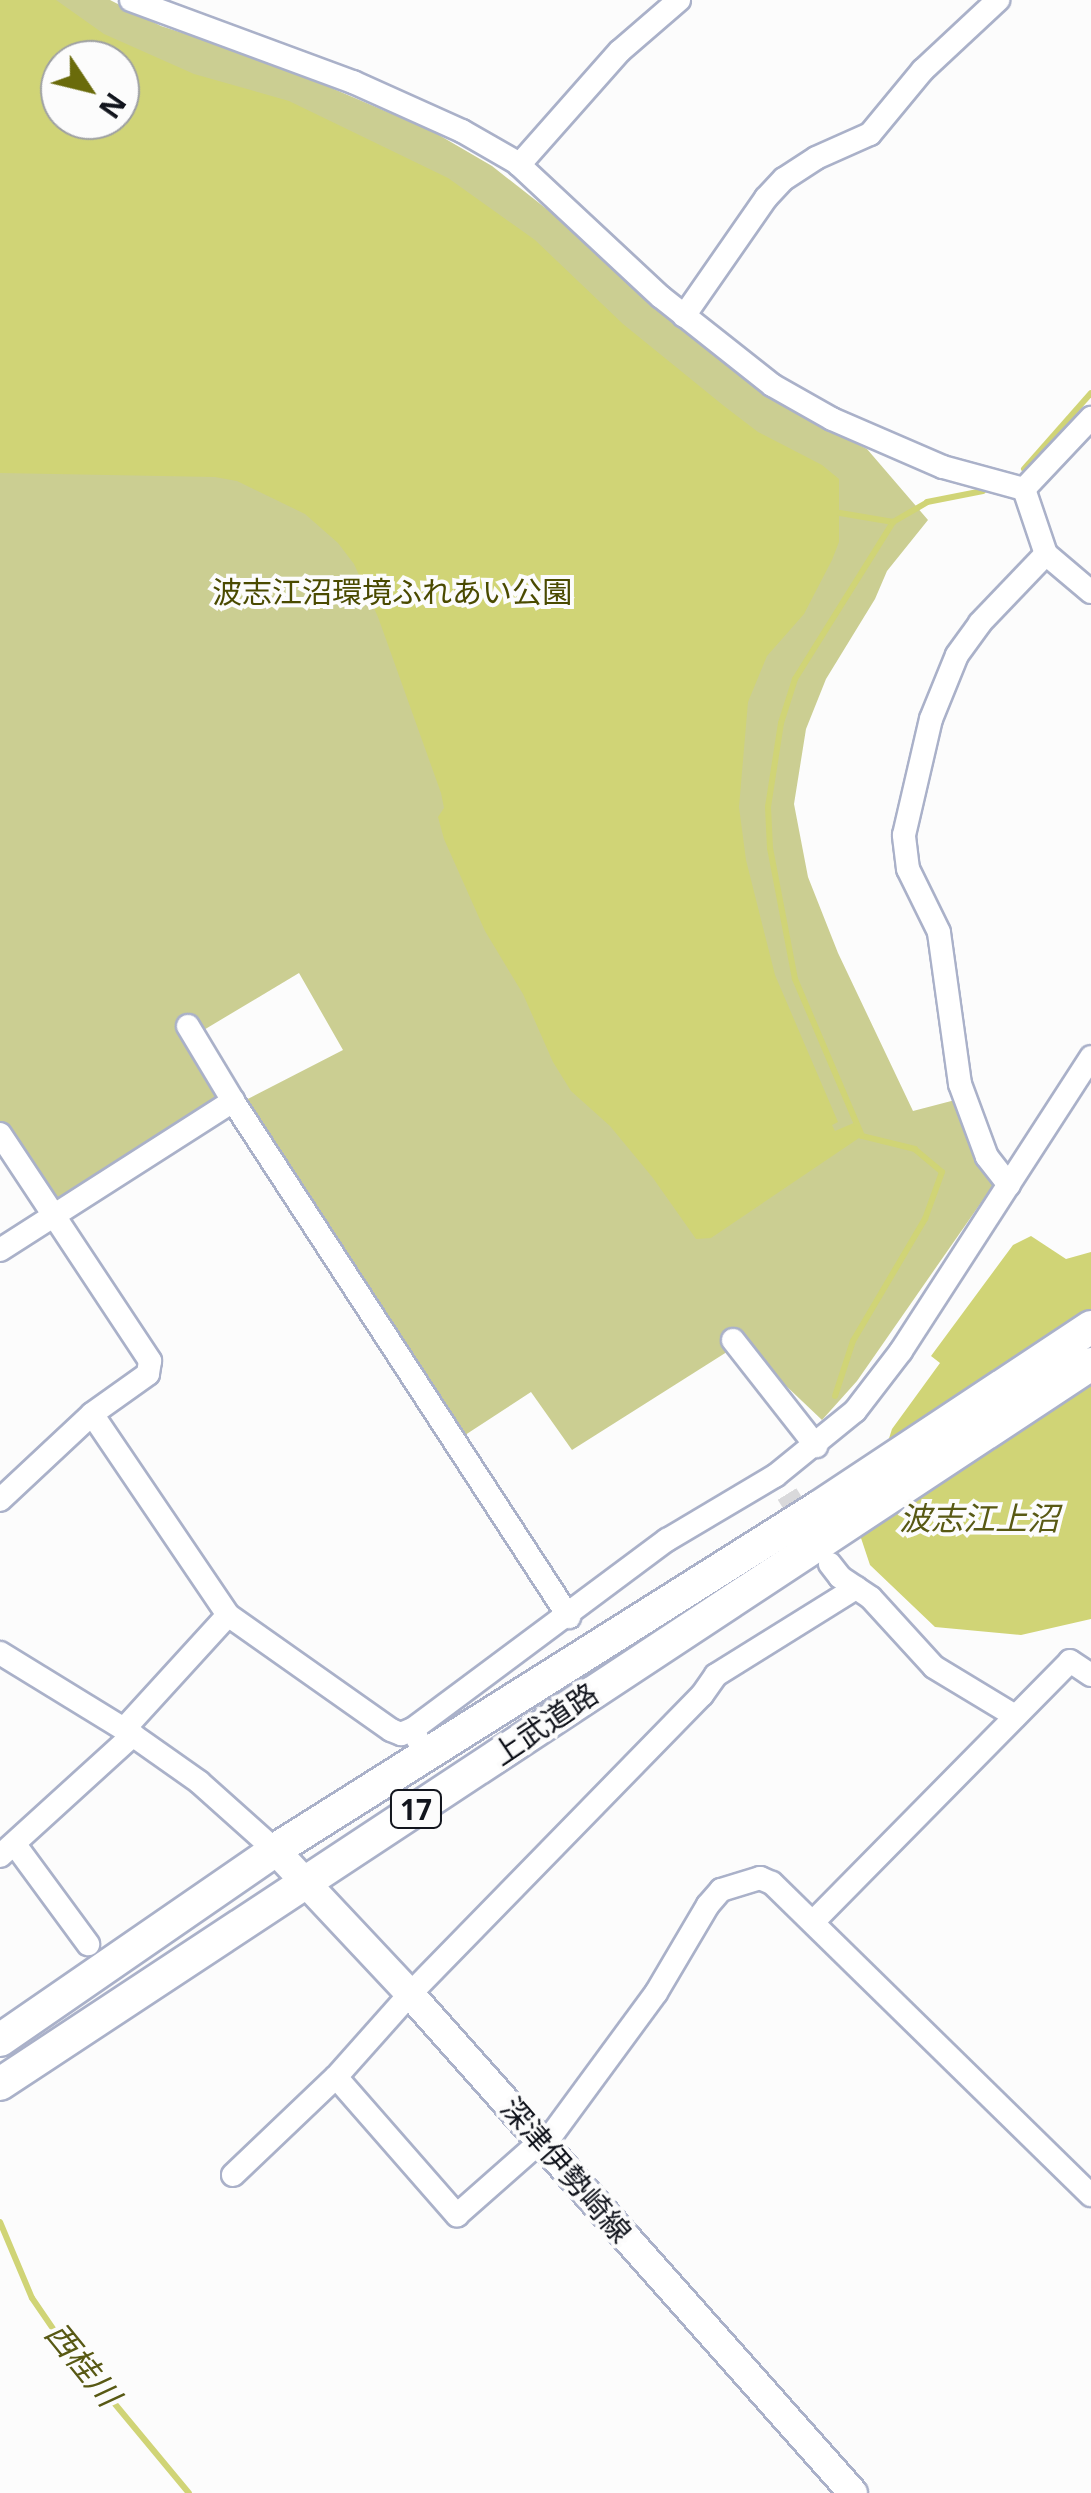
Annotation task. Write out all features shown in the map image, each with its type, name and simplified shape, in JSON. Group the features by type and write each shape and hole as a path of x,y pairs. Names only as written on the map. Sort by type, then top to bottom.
{"highway":[{"name":"上武道路","path":"0,2040 275,1850 419,1742 827,1535 1091,1327"},
{"name":"上武道路","path":"0,2084 1091,1364"}],"main road":[{"name":"深津伊勢崎線","path":"275,1850 410,1994 853,2493"}],"street":[{"path":"132,0 354,82 462,131 519,165 684,316 772,384 832,419 942,467 1024,488"},
{"path":"519,165 620,51 679,0"},
{"path":"684,316 766,198 784,179 816,158 870,134 923,70 998,0"},
{"path":"1024,488 1091,418"},
{"path":"1024,488 1046,554 1091,592"},
{"path":"1009,1185 988,1156 960,1084 939,932 908,869 904,835 930,720 957,655 980,622 1046,554"},
{"path":"188,1026 569,1617"},
{"path":"92,1414 228,1615 392,1730 419,1742 667,1540 781,1485 816,1446 856,1411 900,1351 1091,1057"},
{"path":"0,1250 233,1101"},
{"path":"0,1134 150,1361 148,1374 92,1414 0,1500"},
{"path":"734,1340 816,1446"},
{"path":"827,1535 856,1588 934,1667 1015,1716"},
{"path":"232,2175 336,2077 410,1994 702,1695 716,1675 856,1588"},
{"path":"88,1944 8,1851 129,1732 228,1615"},
{"path":"0,1653 129,1732 235,1810 275,1850"},
{"path":"812,1922 1015,1716 1081,1658 1091,1675"},
{"path":"336,2077 457,2216 543,2142 656,1993 721,1890 760,1878 772,1883 1091,2195"}],"green space":[{"name":"波志江沼環境ふれあい公園","path":"0,0 110,0 161,26 266,60 432,131 492,166 821,425 867,449 928,520 887,571 875,599 826,679 806,729 794,804 808,877 838,953 913,1111 959,1099 994,1184 857,1381 822,1420 760,1361 730,1350 572,1450 531,1392 459,1439 242,1102 343,1050 299,973 187,1040 222,1090 217,1101 63,1203 52,1201 0,1123"}],"water":[{"path":"0,0 56,0 118,40 40,40 40,140 140,140 140,50 194,74 289,101 448,178 535,240 623,324 724,406 758,432 822,465 839,479 839,542 832,560 804,614 767,656 748,702 739,807 746,860 775,975 838,1122 832,1125 835,1131 856,1122 862,1136 711,1238 696,1239 610,1126 571,1091 553,1062 523,994 485,931 444,839 438,817 444,808 441,793 378,617 354,564 338,543 305,514 237,481 215,477 0,473"},
{"name":"波志江上沼","path":"1031,1236 1066,1259 1091,1252 1091,1619 1021,1635 935,1627 870,1565 859,1532 892,1429 940,1363 931,1356 1013,1245"}],"waterway":[{"path":"1024,469 1091,393"},
{"path":"835,1396 853,1341 925,1219 942,1172 915,1149 862,1136 795,979 770,848 768,807 781,723 795,679 893,522 927,502 983,491"},
{"path":"840,513 893,522"},
{"name":"西桂川","path":"0,2222 32,2298 56,2333 189,2493"}],"tunnel":[{"path":"787,1494 809,1529"}]}
